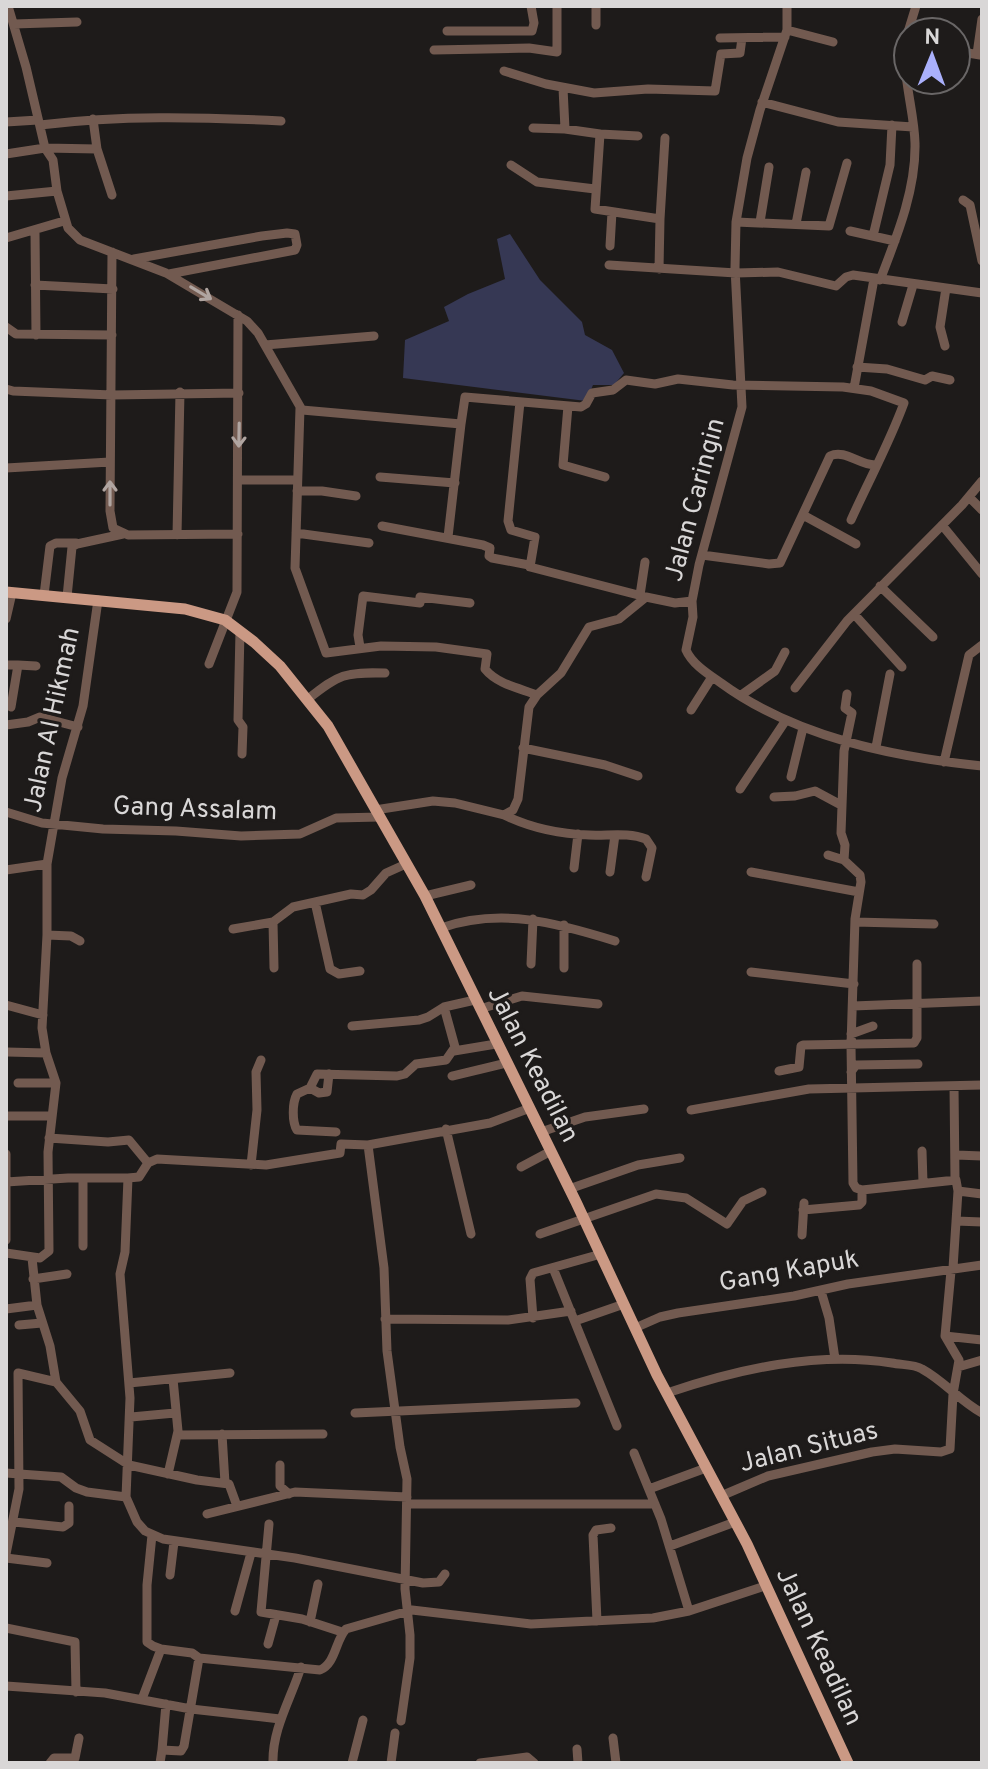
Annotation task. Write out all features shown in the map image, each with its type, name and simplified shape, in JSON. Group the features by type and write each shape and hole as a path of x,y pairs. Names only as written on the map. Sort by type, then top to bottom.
{"main road":[{"name":"Jalan Keadilan","path":"9,593 185,609 225,620 280,666 308,699 344,752 445,927 495,1042 545,1130 551,1151 624,1304 643,1324 667,1393 706,1468 725,1493 735,1522 848,1763"}],"street":[{"path":"447,31 532,31 531,6"},
{"path":"434,50 529,48 557,52 557,6"},
{"path":"596,6 596,25"},
{"name":"Jalan Caringin","path":"504,815 513,810 518,799 527,713 537,695 561,673 589,627 619,619 643,596 675,603 692,601 723,471 740,416 742,385 736,222 747,158 762,102 786,34 787,6"},
{"path":"8,8 45,148 53,160 64,221 80,240 169,274 238,315 255,329 300,408 296,575 326,653 360,647 425,646 487,654 485,669 490,675 537,695"},
{"path":"979,55 982,19"},
{"path":"14,24 77,22"},
{"path":"720,38 786,34 833,42"},
{"path":"504,71 563,88 605,93 648,89 715,91 721,54 740,53 742,38"},
{"path":"6,41 18,39"},
{"path":"563,88 565,129"},
{"path":"854,388 877,279 895,241 911,184 915,146 909,96"},
{"path":"762,102 838,122 913,127"},
{"path":"6,122 195,117 281,121"},
{"path":"93,119 97,149 112,195"},
{"path":"873,236 890,165 892,125"},
{"path":"533,128 638,136"},
{"path":"600,134 595,209 660,219"},
{"path":"659,269 665,138"},
{"path":"6,154 45,148 97,149"},
{"path":"736,222 829,226 847,163"},
{"path":"511,165 537,182 595,189"},
{"path":"760,222 769,167"},
{"path":"796,224 806,172"},
{"path":"6,196 57,191"},
{"path":"963,200 970,204 982,261"},
{"path":"610,246 612,212"},
{"path":"6,238 64,221"},
{"path":"850,231 895,241"},
{"path":"35,232 36,335"},
{"path":"134,259 262,236 295,234 295,250 169,274"},
{"path":"112,252 110,519 115,531 123,534"},
{"path":"609,265 736,273 778,272 836,286 848,276 982,293"},
{"path":"35,285 113,289"},
{"path":"902,322 913,285"},
{"path":"945,346 940,327 946,288"},
{"path":"209,664 236,596 238,315"},
{"path":"6,327 16,334 112,335"},
{"path":"239,345 255,329"},
{"path":"265,345 374,336"},
{"path":"857,367 887,369 925,380 932,376 950,380"},
{"path":"448,537 465,397 584,407 592,393 613,390 626,380 655,384 678,379 742,385 854,388 904,403 883,456 875,465 851,520"},
{"path":"6,389 112,395 239,393"},
{"path":"177,535 180,392"},
{"path":"520,402 508,521 511,530 535,537 529,565"},
{"path":"568,406 563,465 605,477"},
{"path":"300,408 313,413 461,424"},
{"path":"702,555 776,564 783,558 832,454 875,465"},
{"path":"6,468 110,462"},
{"path":"380,477 455,483"},
{"path":"238,480 297,480"},
{"path":"795,688 854,614 982,481"},
{"path":"297,491 356,496"},
{"path":"969,497 982,510"},
{"path":"803,515 856,544"},
{"path":"942,525 982,574"},
{"path":"382,526 489,546 489,556 497,560 529,565 532,569 643,596 645,562"},
{"path":"296,533 369,543"},
{"path":"44,595 48,551 56,543 77,544 123,534 238,534"},
{"path":"67,597 70,551 77,544"},
{"path":"880,586 933,637"},
{"path":"6,619 9,593"},
{"path":"360,647 358,635 363,596 420,603 420,597 470,603"},
{"name":"Jalan Al Hikmah","path":"32,1258 40,1258 49,1251 47,1180 56,1083 46,1053 43,1015 47,864 64,770 78,727 91,661 98,600"},
{"path":"692,601 693,617 686,650 691,659 712,677 740,696 803,728 845,742 907,756 982,766"},
{"path":"854,614 902,667"},
{"path":"240,631 238,720 243,727 242,754"},
{"path":"944,762 969,655 982,645"},
{"path":"740,696 775,671 785,652"},
{"path":"6,665 36,666"},
{"path":"11,707 18,665"},
{"path":"308,699 346,673 385,673"},
{"path":"876,747 890,674"},
{"path":"691,710 712,677"},
{"path":"844,860 841,805 845,742 852,713 845,708 847,694"},
{"path":"6,725 40,717 78,727"},
{"path":"740,789 786,720"},
{"path":"791,777 803,728"},
{"path":"523,748 605,765 638,776"},
{"path":"774,797 815,791 841,805"},
{"path":"378,814 433,801 504,815 543,829 578,834 639,836 650,843 646,877"},
{"name":"Gang Assalam","path":"6,812 54,824 125,831 274,836 307,832 336,818 378,814"},
{"path":"574,868 578,834"},
{"path":"610,872 615,835"},
{"path":"828,855 844,860 860,875 851,1034 852,1179 856,1188 862,1190 955,1179"},
{"path":"6,870 47,864"},
{"path":"233,929 273,922 293,907 368,893 386,873 406,864"},
{"path":"751,872 859,892"},
{"path":"425,896 471,885"},
{"path":"315,902 330,969 339,974 360,971"},
{"path":"445,927 504,917 533,919 615,941"},
{"path":"531,964 533,919"},
{"path":"273,922 274,968"},
{"path":"855,922 934,924"},
{"path":"564,925 564,968"},
{"path":"47,935 71,936 80,941"},
{"path":"779,1071 799,1067 803,1045 914,1043 917,1038 917,964"},
{"path":"751,972 854,984"},
{"path":"352,1026 419,1020 444,1007 522,996 598,1004"},
{"path":"853,1006 982,1001"},
{"path":"6,1005 43,1015"},
{"path":"444,1007 454,1049"},
{"path":"851,1034 873,1026"},
{"path":"336,1132 300,1131 296,1128 295,1097 310,1088 316,1074 397,1076 405,1074 416,1064 443,1062 454,1049 495,1042"},
{"path":"7,1052 46,1053"},
{"path":"251,1165 257,1110 256,1072 261,1060"},
{"path":"452,1076 506,1063"},
{"path":"851,1072 856,1065 918,1064"},
{"path":"310,1088 319,1093 327,1092 329,1074"},
{"path":"18,1083 56,1083"},
{"path":"691,1110 809,1089 982,1085"},
{"path":"953,1394 958,1357 945,1336 958,1191 955,1179 954,1086"},
{"path":"6,1182 139,1177 148,1163 164,1159 279,1164 340,1153 341,1144 368,1145 501,1120 530,1108"},
{"path":"545,1130 585,1117 644,1109"},
{"path":"6,1116 52,1116"},
{"path":"446,1129 471,1234"},
{"path":"49,1138 108,1142 129,1140 148,1163"},
{"path":"368,1145 383,1258 385,1319 395,1410 407,1472 405,1579 410,1658 401,1721"},
{"path":"521,1167 551,1151"},
{"path":"922,1151 923,1183"},
{"path":"6,1154 6,1240"},
{"path":"956,1155 982,1156"},
{"path":"569,1189 638,1165 680,1158"},
{"path":"83,1178 83,1246"},
{"path":"128,1178 125,1252 120,1274 131,1417 126,1497 137,1522 152,1535 174,1542 432,1583 442,1580 445,1574"},
{"path":"802,1235 804,1206 859,1205 862,1190"},
{"path":"958,1191 982,1194"},
{"path":"540,1234 643,1197 666,1194 686,1198 727,1224 743,1201 762,1192"},
{"path":"956,1221 982,1222"},
{"path":"6,1253 32,1258 37,1305 50,1346 56,1382 80,1411 90,1440 129,1465 225,1483 231,1486 237,1506"},
{"path":"533,1318 533,1273 601,1254"},
{"name":"Gang Kapuk","path":"643,1324 689,1311 982,1265"},
{"path":"553,1268 617,1426"},
{"path":"33,1279 67,1274"},
{"path":"821,1291 835,1359"},
{"path":"385,1319 573,1316 624,1304"},
{"path":"6,1309 37,1305"},
{"path":"19,1325 42,1323"},
{"path":"945,1336 982,1340"},
{"path":"667,1393 770,1366 835,1359 871,1360 920,1367 982,1413"},
{"path":"958,1367 982,1360"},
{"path":"6,1373 56,1382"},
{"path":"18,1373 20,1473 6,1556 47,1563"},
{"path":"129,1383 230,1373"},
{"path":"168,1474 178,1435 173,1379"},
{"name":"Jalan Situas","path":"725,1493 782,1472 887,1449 948,1451 951,1446 953,1394"},
{"path":"355,1413 500,1409 576,1403"},
{"path":"131,1417 175,1413"},
{"path":"222,1434 225,1483"},
{"path":"178,1435 323,1434"},
{"path":"634,1453 670,1546 689,1611"},
{"path":"280,1465 280,1486 289,1494"},
{"path":"649,1489 706,1468"},
{"path":"6,1473 61,1477 87,1492 126,1497"},
{"path":"207,1514 289,1494 407,1501 655,1504"},
{"path":"14,1522 63,1527 69,1523 69,1506"},
{"path":"670,1546 735,1522"},
{"path":"269,1524 261,1610 342,1632"},
{"path":"597,1621 593,1535 596,1530 611,1528"},
{"path":"152,1535 147,1585 147,1642 161,1649 192,1653 199,1658 320,1670 327,1667 342,1632 357,1624 407,1611 531,1624 653,1618 689,1611 765,1586"},
{"path":"170,1575 174,1542"},
{"path":"235,1611 251,1553"},
{"path":"310,1622 318,1584"},
{"path":"268,1644 276,1615"},
{"path":"6,1628 75,1642 76,1692"},
{"path":"142,1699 161,1649"},
{"path":"162,1750 183,1749 199,1658"},
{"path":"273,1763 280,1719 301,1667"},
{"path":"6,1686 142,1699 191,1709 280,1719"},
{"path":"160,1763 166,1704"},
{"path":"352,1763 363,1720"},
{"path":"391,1763 395,1733"},
{"path":"50,1763 54,1758 75,1758 79,1738"},
{"path":"613,1738 616,1763"},
{"path":"577,1749 578,1763"},
{"path":"480,1763 527,1757 534,1763"}],"shaded area":[{"path":"510,234 540,280 582,322 585,335 612,350 624,373 614,385 593,385 586,401 403,378 405,340 449,321 444,307 505,279 497,239"}]}
